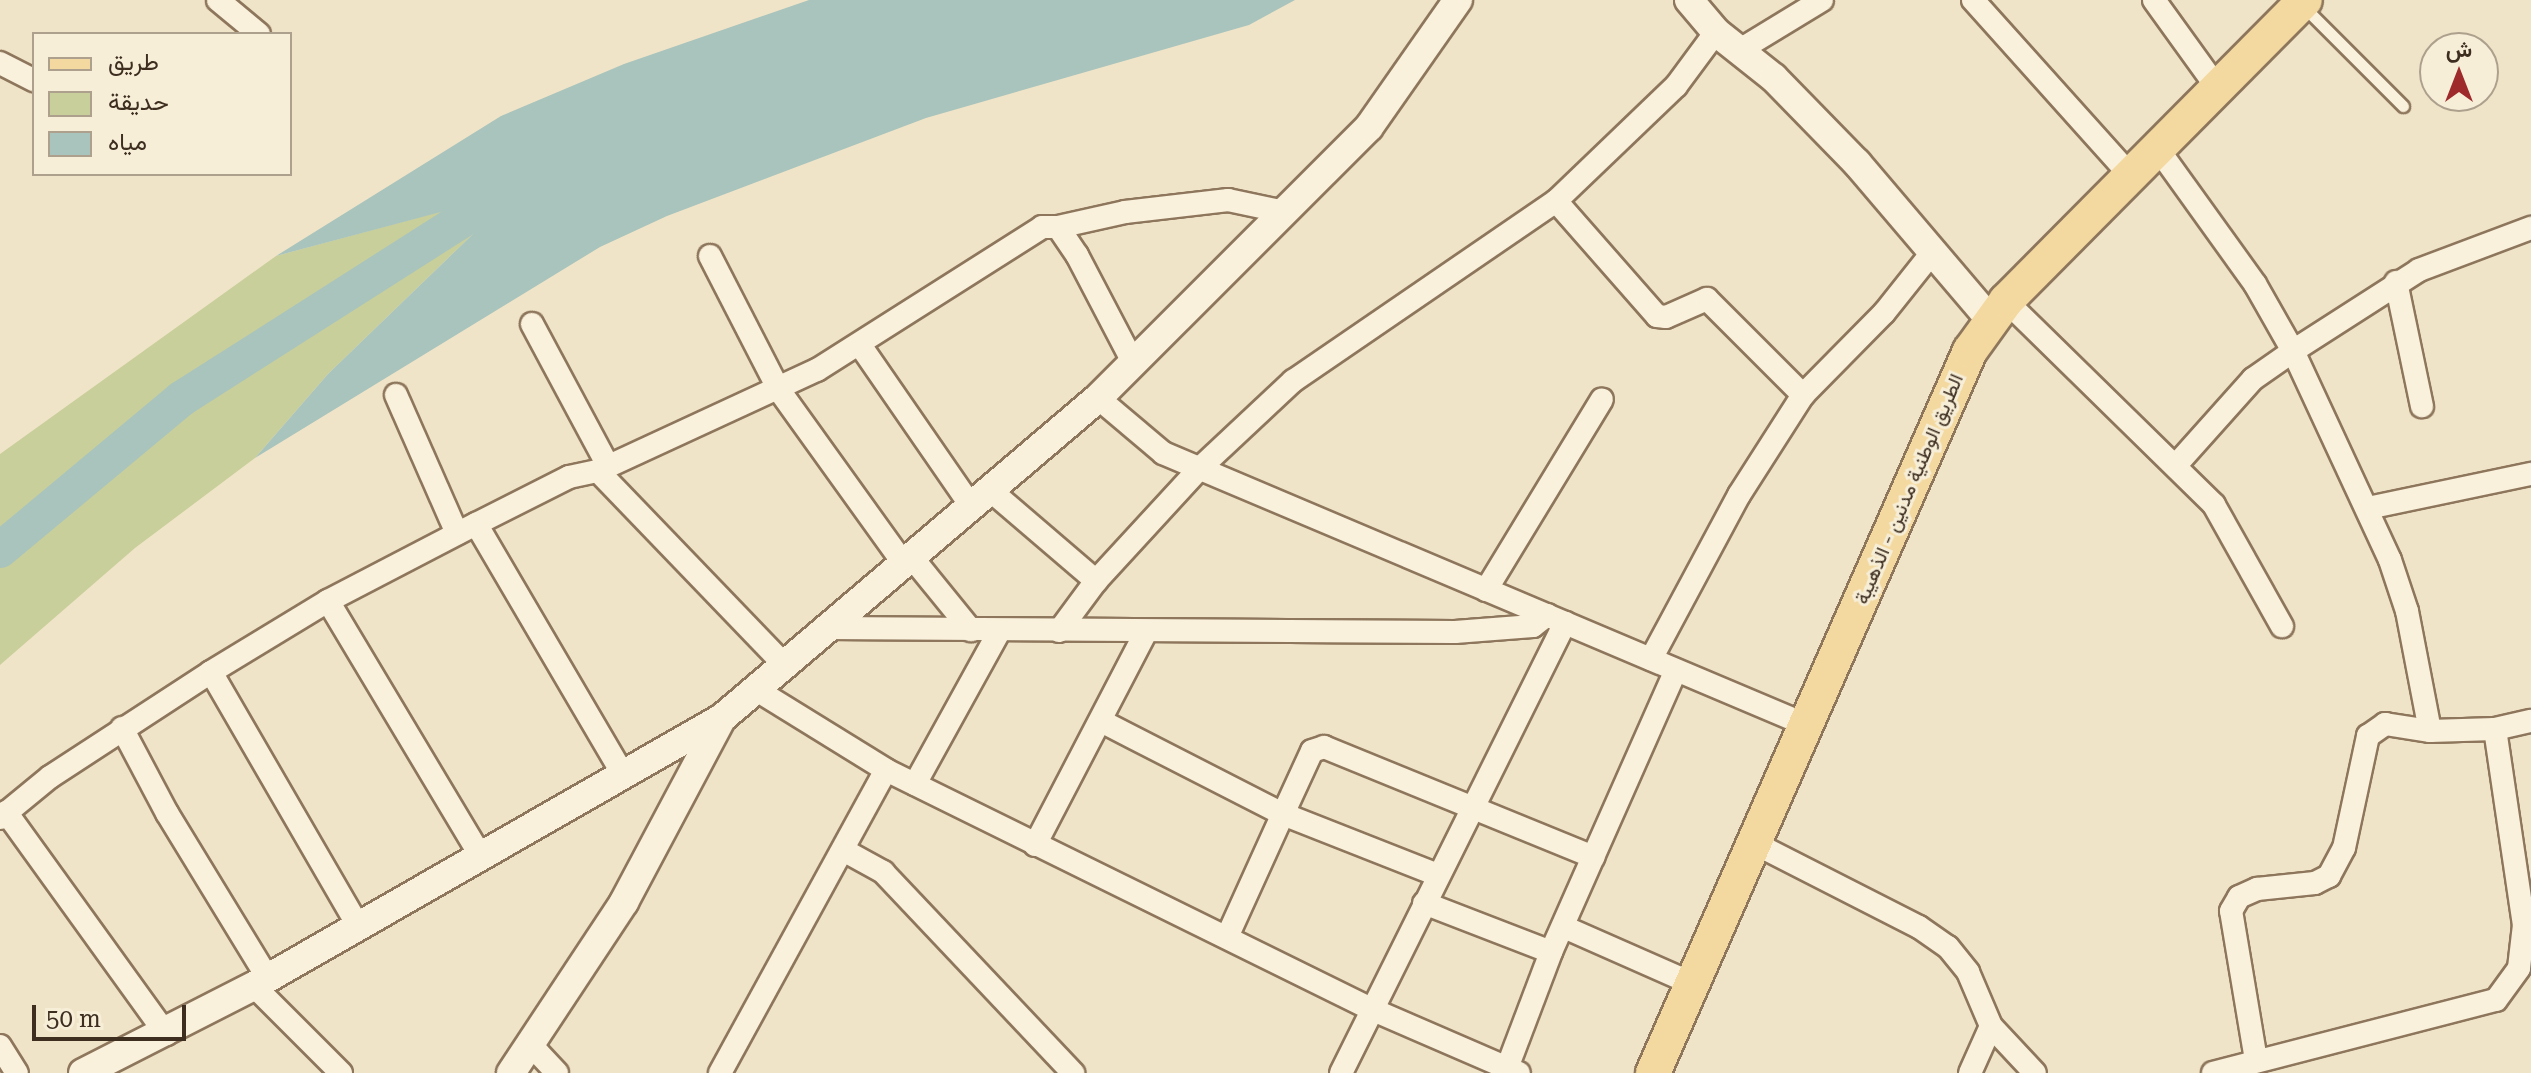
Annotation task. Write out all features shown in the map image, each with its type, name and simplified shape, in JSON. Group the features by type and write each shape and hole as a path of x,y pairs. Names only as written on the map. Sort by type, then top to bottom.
{"main road":[{"name":"الطريق الوطنية مدنين - الذهيبة","path":"1653,1073 1809,726 1956,376 1998,310 2216,86 2303,2"}],"street":[{"path":"218,0 257,32"},
{"path":"94,1071 359,927 722,718 906,558 1098,398 1132,360 1369,127 1458,0"},
{"path":"1689,0 1716,32 1740,50 1857,163 1931,254 2177,464 2237,539 2282,626"},
{"path":"1740,50 1822,0"},
{"path":"1973,0 2130,175"},
{"path":"2154,0 2216,86"},
{"path":"1059,631 1096,581 1199,469 1324,356 1556,201 1676,86 1716,32"},
{"path":"0,63 32,79"},
{"path":"2158,149 2255,284 2293,351 2368,508 2407,611 2430,731"},
{"path":"166,1034 3,815 122,728 328,601 569,477 603,468 779,390 860,345 1042,227 1058,227 1125,212 1228,200 1285,212"},
{"path":"1556,201 1657,316 1666,317 1707,299 1803,395"},
{"path":"1058,227 1132,360"},
{"path":"2177,464 2253,379 2396,282 2531,228"},
{"path":"1651,659 1739,495 1803,395 1884,313 1931,254"},
{"path":"710,256 779,390 906,558 971,630"},
{"path":"2396,282 2422,406"},
{"path":"532,324 603,468 784,664"},
{"path":"860,345 981,498 1096,581"},
{"path":"396,395 467,529 624,776"},
{"path":"1098,398 1163,453 1809,726"},
{"path":"1486,590 1602,399"},
{"path":"2368,508 2531,474"},
{"path":"328,601 481,857"},
{"path":"827,628 1146,632 1506,630 1556,619"},
{"path":"1341,1073 1471,810 1556,619"},
{"path":"915,784 1000,630"},
{"path":"1035,845 1146,632"},
{"path":"755,689 886,770 1035,845 1228,935 1371,1009 1513,1070 1551,952 1676,670"},
{"path":"211,672 359,927"},
{"path":"511,1073 631,889 722,718"},
{"path":"1101,721 1283,814 1438,875"},
{"path":"2256,1060 2231,911 2239,897 2257,889 2315,883 2329,876 2344,848 2368,736 2385,724 2430,731 2495,729 2531,721"},
{"path":"122,728 261,982 341,1073"},
{"path":"2213,1073 2256,1060 2296,1062 2496,1000 2519,968 2527,924 2495,729"},
{"path":"1228,935 1312,751 1324,747 1471,810 1593,857"},
{"path":"720,1073 886,770"},
{"path":"1756,844 1919,927 1948,947 1968,972 1991,1026 2035,1073"},
{"path":"843,850 883,872 1073,1073"},
{"path":"1424,903 1551,952"},
{"path":"1564,927 1693,984"},
{"path":"1970,1073 1991,1026"},
{"path":"531,1045 557,1073"},
{"path":"0,1046 17,1073"}],"lane":[{"path":"2303,2 2403,106"}],"green space":[{"path":"498,196 473,234 328,374 255,458 135,548 0,665 0,454 276,256"}],"water":[{"path":"809,0 1295,0 1249,25 926,118 667,216 600,247 255,458 328,374 473,234 497,197 276,256 501,116 624,64"}],"waterway":[{"path":"0,550 181,399 541,170"}]}
